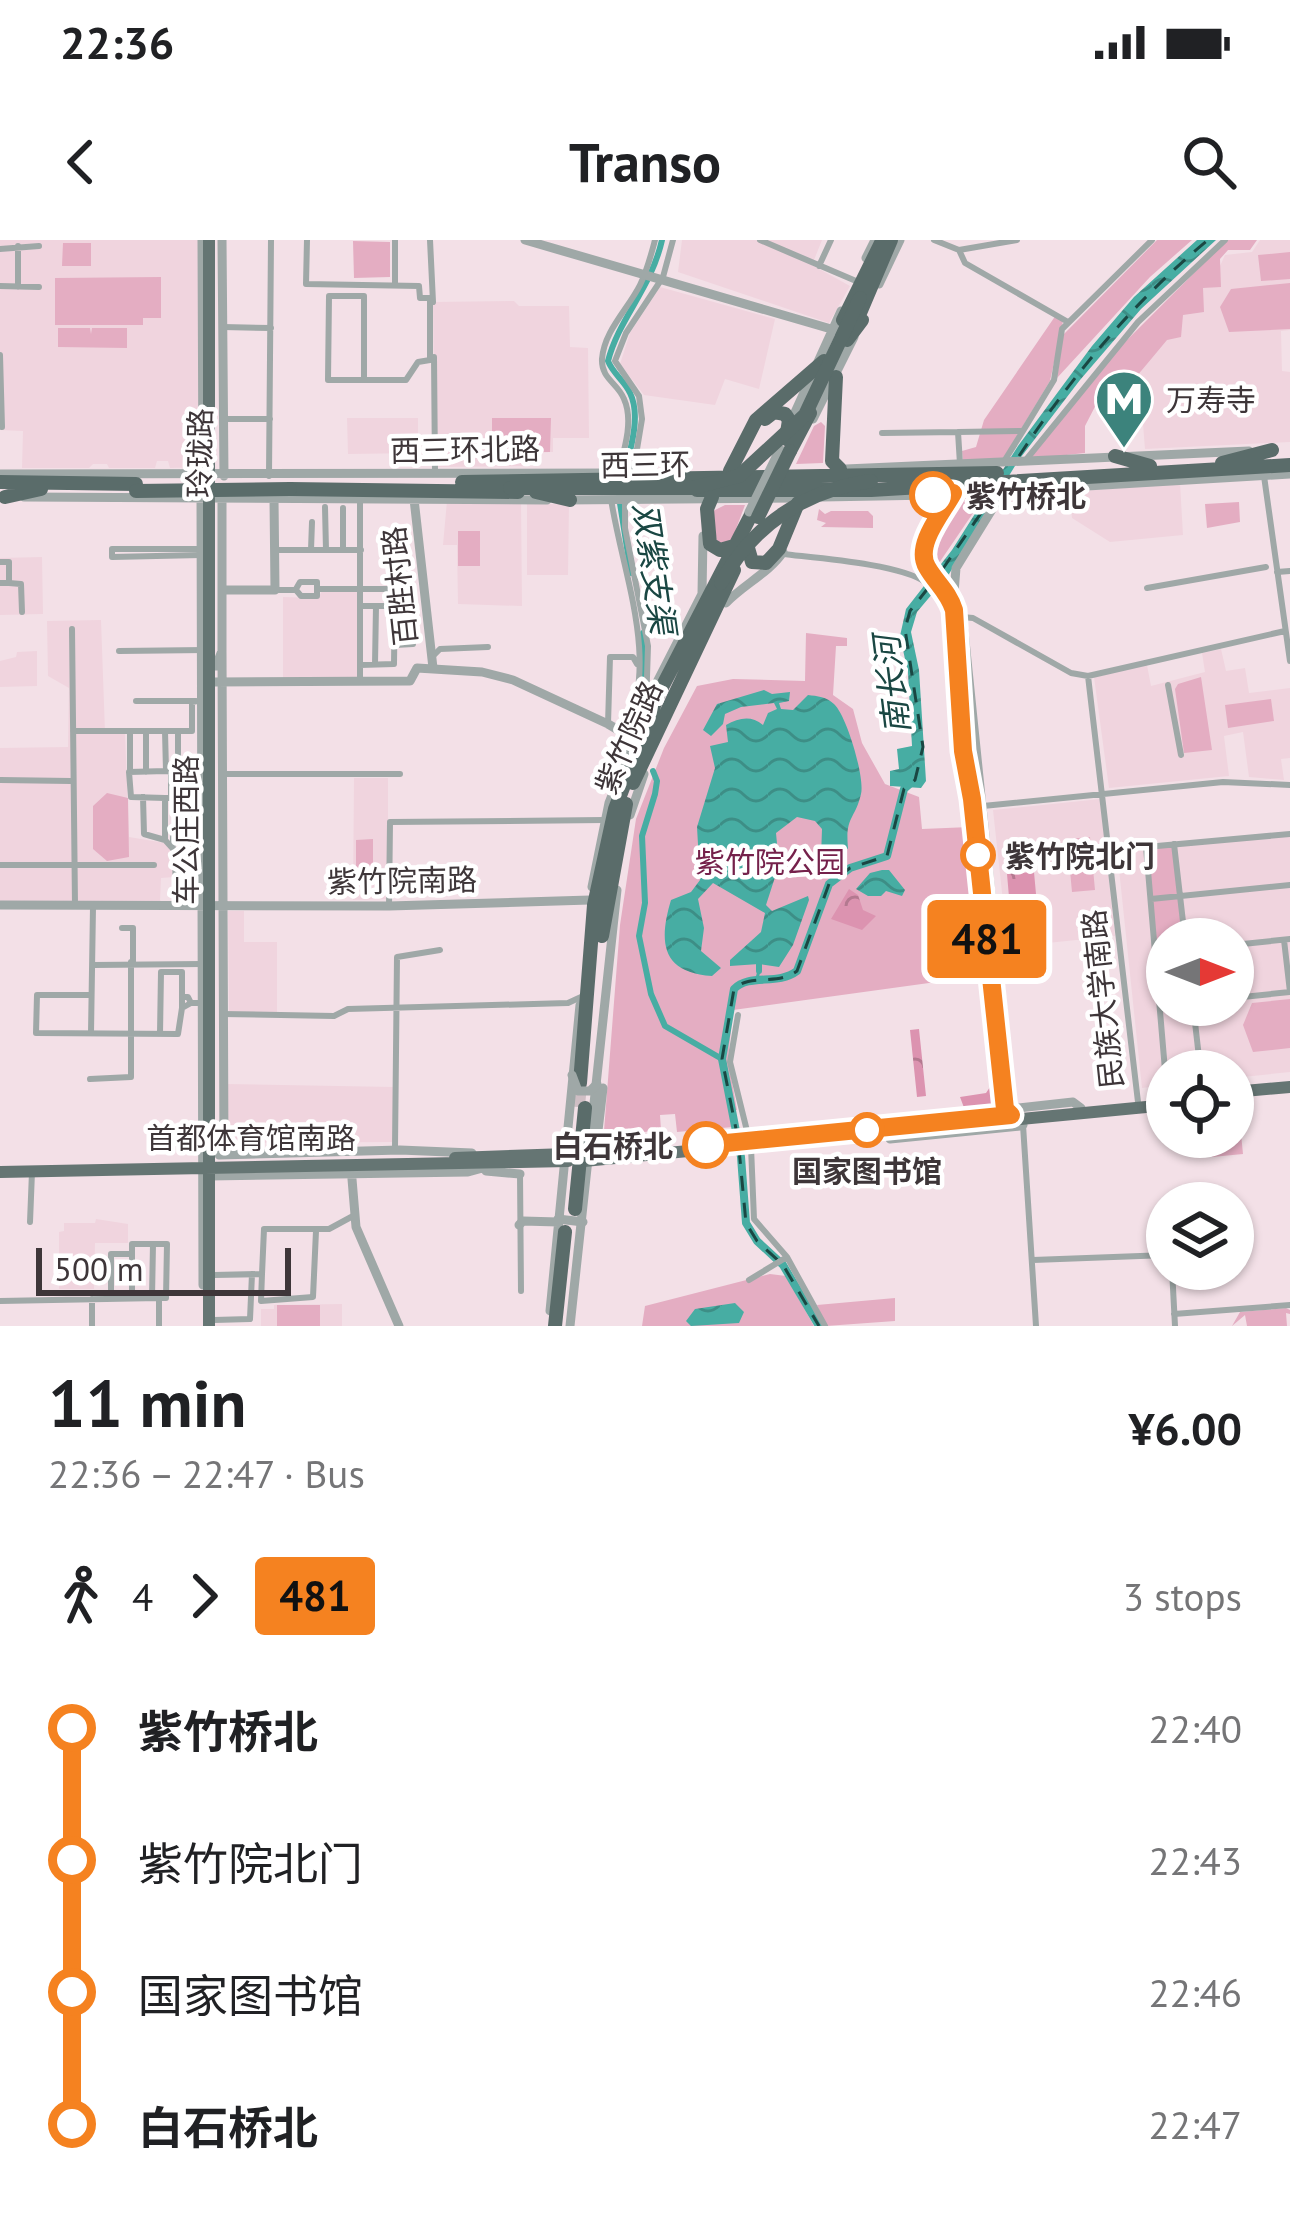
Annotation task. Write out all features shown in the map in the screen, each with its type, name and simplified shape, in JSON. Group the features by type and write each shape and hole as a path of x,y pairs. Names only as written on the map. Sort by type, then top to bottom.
{"highway":[{"path":"466,486 701,484 736,473 802,414 882,244"},
{"path":"839,333 862,319 860,288"},
{"name":"紫竹院路","path":"584,1082 606,840 684,659 802,424 860,288"},
{"name":"紫竹院路","path":"787,451 819,364 839,333"},
{"path":"736,471 756,420 819,364"},
{"path":"836,377 832,461 840,469"},
{"path":"736,471 764,419 782,412 802,424 824,420 829,458 822,470"},
{"path":"1160,481 1272,450"},
{"path":"1115,456 1150,466"},
{"name":"西三环","path":"1006,475 1150,466 1290,468"},
{"path":"896,467 939,473"},
{"name":"西三环","path":"290,486 437,490 466,486 536,492 621,484 1223,467"},
{"path":"34,485 66,475"},
{"path":"629,780 722,584 741,552 777,517 825,492 871,485 1006,475 1042,487"},
{"name":"西三环","path":"1,488 466,486 592,480 871,485"},
{"path":"836,497 871,485"},
{"path":"368,497 437,490"},
{"path":"536,492 570,500"},
{"path":"712,497 707,509 708,538 714,548 739,547 756,564 770,560 779,549 804,498"},
{"path":"684,659 691,617"},
{"path":"684,659 713,630"},
{"name":"紫竹院路","path":"597,905 629,780"},
{"path":"593,879 606,840"},
{"path":"597,905 611,938"},
{"path":"587,944 597,905"},
{"path":"559,1326 582,1107"}],"main road":[{"name":"玲珑路","path":"211,486 212,240"},
{"name":"车公庄西路","path":"210,1324 210,905 202,700 211,650 206,552 211,486"},
{"name":"车公庄西路","path":"210,905 220,774 211,486"},
{"path":"1254,1093 1290,1090"},
{"path":"748,1144 883,1137 1146,1102"},
{"path":"577,1154 597,1149 728,1146 1146,1104"},
{"path":"904,1126 917,1119"},
{"name":"首都体育馆南路","path":"0,1168 497,1160 728,1146"},
{"name":"车公庄西路","path":"210,1324 214,1275 211,1164"},
{"name":"首都体育馆南路","path":"0,1168 32,1171 211,1164"}],"street":[{"name":"玲珑路","path":"212,240 223,327 223,419 211,486 222,590 211,650 216,666"},
{"path":"260,498 270,419 271,240"},
{"path":"307,240 306,284 419,286 420,298 430,298 430,360 418,362 406,380 364,380 328,380 329,296 364,296 364,380"},
{"path":"395,240 395,285"},
{"path":"430,240 435,471"},
{"path":"525,240 839,333"},
{"path":"625,734 636,710 640,668 621,484 628,413 625,399 604,375 602,356 610,332 646,273 656,240"},
{"path":"652,680 621,484 642,419 639,396 615,362 626,334 662,277 673,240"},
{"path":"760,240 780,244 860,288"},
{"path":"820,266 831,240"},
{"name":"紫竹院路","path":"802,424 836,377 900,240"},
{"path":"934,240 959,250 1017,240"},
{"path":"1036,1326 954,593 956,568 1006,475 1023,430 1054,380 1062,329 1152,240"},
{"path":"1006,475 1138,322 1225,240"},
{"name":"紫竹院路","path":"860,288 882,244"},
{"path":"18,246 18,286"},
{"path":"0,249 39,246"},
{"path":"959,250 965,263 1068,322"},
{"path":"0,286 39,287"},
{"path":"223,327 271,328"},
{"path":"0,356 2,427"},
{"name":"紫竹院路","path":"802,424 819,364"},
{"path":"223,419 270,419"},
{"path":"882,433 1023,430"},
{"path":"958,432 960,464"},
{"name":"西三环北路","path":"1,488 176,498 211,486 244,487 260,476 435,471 621,484 692,498 804,498 956,492 1006,475 1115,456 1290,449"},
{"name":"西三环北路","path":"1,488 66,475 172,476 260,498 570,500 621,484 736,471 960,464 1006,475"},
{"path":"1042,487 1264,476 1290,468"},
{"path":"172,476 176,498"},
{"path":"1264,476 1290,661"},
{"path":"956,492 926,541 924,563 949,594 959,620"},
{"path":"360,682 361,550 368,497"},
{"path":"274,498 274,590"},
{"path":"692,498 702,514 706,575 702,594"},
{"path":"725,603 782,554 804,498"},
{"name":"百胜村路","path":"414,499 432,663"},
{"path":"325,506 326,550"},
{"path":"343,508 344,550"},
{"path":"311,522 311,550"},
{"path":"360,664 394,664 401,547"},
{"name":"紫竹院路","path":"597,905 593,879 604,820 652,680 702,594 739,547"},
{"name":"紫竹院路","path":"577,1154 584,1082 599,1028 631,811 657,742 725,603 739,547"},
{"path":"112,549 206,552 112,557 112,549"},
{"path":"274,550 361,550"},
{"path":"782,554 930,574"},
{"path":"0,562 9,562 5,583 22,584 22,612"},
{"path":"1147,588 1266,567"},
{"path":"1277,572 1290,572"},
{"path":"940,586 954,593"},
{"path":"222,590 296,590 301,596 317,596 317,589 413,590 413,644 395,645"},
{"path":"361,606 395,606"},
{"path":"375,664 376,606"},
{"path":"959,620 973,618 1071,674 1088,676 1285,631"},
{"path":"72,629 74,905"},
{"path":"432,663 440,649 488,647"},
{"path":"118,651 211,650 219,682 410,681 417,668 432,663 498,674 608,724 625,734 630,746"},
{"path":"608,724 610,657 633,657 652,680"},
{"name":"民族大学南路","path":"1088,676 1138,1102"},
{"path":"1168,686 1181,755"},
{"path":"73,731 189,731 202,700"},
{"path":"136,701 202,700"},
{"path":"202,700 202,798 210,905 202,964 210,1006"},
{"path":"130,731 129,796 202,798"},
{"path":"146,731 146,772"},
{"path":"165,731 185,830 173,837 176,904"},
{"path":"172,772 178,731"},
{"path":"1097,740 1111,739"},
{"path":"130,772 172,772"},
{"path":"220,774 400,774"},
{"path":"0,781 71,781"},
{"path":"977,806 1222,782 1290,785"},
{"path":"143,797 144,834 165,840 174,850"},
{"path":"165,840 176,798"},
{"path":"389,905 390,822 604,820"},
{"path":"1153,918 1146,847 1290,835"},
{"path":"1174,844 1183,918"},
{"path":"0,865 154,865"},
{"path":"1151,899 1290,885"},
{"name":"紫竹院南路","path":"0,905 210,905"},
{"name":"紫竹院南路","path":"74,905 597,905"},
{"path":"91,1033 93,907"},
{"path":"90,1078 131,1076 134,928 122,928"},
{"path":"1254,943 1287,939 1290,992 1254,996"},
{"name":"紫竹院路","path":"577,1154 587,944"},
{"path":"395,1147 397,957 440,950"},
{"path":"93,964 202,964"},
{"path":"91,994 37,995 36,1033 91,1033 132,1034 160,1034 178,1034 182,972 161,972 160,1034"},
{"path":"182,1008 334,1016 349,1009 568,1003 581,997"},
{"path":"182,998 210,1006"},
{"path":"738,1015 730,1063 748,1144 754,1219 788,1257 825,1326"},
{"path":"599,1028 606,1036 597,1132 600,1143 655,1142 674,1148"},
{"path":"917,1119 1016,1117"},
{"name":"首都体育馆南路","path":"351,1163 468,1172 497,1160"},
{"path":"351,1163 353,1216 399,1326"},
{"path":"30,1222 32,1171"},
{"path":"468,1172 520,1174 521,1291"},
{"path":"261,1301 263,1229 328,1229 353,1216"},
{"path":"519,1225 523,1221 568,1221"},
{"path":"251,1301 313,1298 316,1229"},
{"path":"0,1301 166,1298 167,1244 132,1244 132,1298"},
{"path":"153,1244 159,1326"},
{"path":"111,1299 111,1254 132,1254"},
{"path":"749,1280 788,1257"},
{"path":"1032,1260 1146,1257"},
{"path":"210,1324 250,1319 252,1274"},
{"path":"214,1275 262,1274"},
{"path":"1173,1290 1175,1326"},
{"path":"92,1299 92,1326"},
{"path":"1174,1315 1290,1305"}],"shaded area":[{"path":"0,240 200,240 200,432 192,433 192,448 200,449 200,467 170,468 168,461 157,461 155,468 93,464 89,468 22,468 23,431 0,430"},
{"path":"682,240 822,240 812,265 850,286 829,323 678,272"},
{"path":"1260,240 1290,240 1290,330 1281,331 1282,371 1290,372 1290,442 1145,449 1139,374 1203,288 1220,286 1225,255 1252,252"},
{"path":"660,287 775,319 759,389 725,379 715,405 644,395 620,364 630,333"},
{"path":"514,301 519,306 569,306 570,347 588,348 589,438 553,438 553,452 528,452 527,466 435,467 433,302"},
{"path":"347,418 418,418 418,453 348,454"},
{"path":"1180,483 1183,535 1110,542 1072,518 1070,492"},
{"path":"521,500 522,606 458,604 457,545 443,545 447,501"},
{"path":"527,504 569,504 568,575 527,575"},
{"path":"42,557 43,614 0,615 0,558"},
{"path":"358,590 358,678 283,679 283,597 318,598 322,591"},
{"path":"101,620 105,732 125,733 129,837 165,843 174,854 174,877 161,878 160,901 0,901 0,748 68,747 69,688 48,676 47,621"},
{"path":"1221,649 1226,671 1245,668 1249,693 1290,688 1290,758 1281,759 1284,780 1249,777 1243,732 1224,736 1229,776 1109,788 1094,677 1147,665 1151,686 1205,672 1202,653"},
{"path":"37,651 37,686 0,687 0,661 16,657 17,652"},
{"path":"354,778 388,778 388,899 353,900"},
{"path":"1100,799 1115,936 1008,947 993,810"},
{"path":"1290,831 1290,1072 1254,1076 1254,1050 1146,1050 1146,1088 1142,1088 1117,850"},
{"path":"228,911 244,911 244,942 277,942 277,1012 229,1013"},
{"path":"226,1084 394,1087 394,1142 226,1143"},
{"path":"96,1219 128,1224 128,1243 95,1243 94,1289 59,1289 59,1232 64,1231 64,1223 95,1223"},
{"path":"342,1304 342,1326 261,1326 261,1309 274,1309 274,1305"}],"green space":[{"path":"1157,240 1192,240 1150,277 1057,378 1063,335"},
{"path":"1227,240 1257,240 1250,250 1228,250 1220,259 1221,287 1203,288 1204,312 1183,315 1181,337 1167,340 1122,394 1102,393 1085,426 1085,453 1029,459 1120,347"},
{"path":"353,241 390,242 390,277 354,278"},
{"path":"63,243 91,243 91,266 62,266"},
{"path":"1290,252 1290,279 1261,281 1258,255"},
{"path":"161,277 161,318 143,318 143,325 55,325 55,278"},
{"path":"1290,283 1290,329 1229,332 1220,307 1231,289"},
{"path":"1056,315 1063,321 1050,381 1003,459 963,461 962,451 976,447 984,420"},
{"path":"58,328 90,328 91,334 92,328 127,328 127,348 58,347"},
{"path":"492,418 551,418 550,452 492,453"},
{"path":"821,422 825,426 823,463 796,464 814,426"},
{"path":"986,494 937,566 931,557 937,531 965,495"},
{"path":"1239,502 1240,522 1207,528 1205,504"},
{"path":"725,505 745,505 730,545 717,544 713,511"},
{"path":"819,509 825,514 868,511 873,528 821,527 826,523 817,520"},
{"path":"458,531 480,531 480,566 458,566"},
{"name":"紫竹院公园","path":"806,633 847,638 847,646 836,646 833,695 853,709 862,743 885,784 919,797 922,829 970,827 982,945 955,949 958,979 733,1010 728,1060 737,1110 730,1112 733,1127 677,1132 675,1114 660,1115 661,1130 610,1136 604,1131 620,925 636,819 664,748 697,686 733,679 805,681"},
{"path":"1201,677 1212,750 1184,753 1175,689"},
{"path":"1271,699 1274,721 1228,728 1225,705"},
{"path":"107,793 128,798 129,857 107,861 93,849 93,806"},
{"path":"1090,837 1095,890 1072,892 1067,839"},
{"path":"373,839 373,885 356,885 356,840"},
{"path":"1174,844 1183,918 1154,918 1146,847"},
{"path":"1034,872 1036,894 1009,897 1007,874"},
{"path":"849,889 858,895 863,910 876,916 862,930 831,919"},
{"path":"1290,999 1290,1048 1252,1050 1243,1026 1254,1026 1254,1003"},
{"path":"919,1029 926,1096 917,1097 910,1030"},
{"path":"998,1054 1003,1102 996,1103 996,1109 966,1113 960,1097 986,1093 990,1087 988,1055"},
{"path":"770,1274 786,1276 814,1326 642,1326 645,1306"},
{"path":"895,1298 895,1321 826,1326 817,1305"},
{"path":"277,1305 320,1305 320,1326 277,1326"},
{"path":"1290,1310 1287,1326 1247,1326 1245,1315 1232,1326 1240,1312"}],"water":[{"path":"1197,240 1216,240 1141,309 1080,380 1018,461 949,574 917,612 911,632 919,670 926,781 921,788 890,786 890,771 899,769 897,749 912,746 908,673 900,636 906,609 1092,346 1134,297"},
{"path":"764,690 790,692 789,701 779,703 781,709 793,710 808,695 828,700 839,711 862,786 849,824 848,848 836,860 825,860 821,857 822,829 815,821 797,817 776,833 779,865 766,905 772,911 808,896 809,900 793,945 779,967 730,966 730,960 761,932 765,913 713,883 698,899 704,928 701,951 721,968 712,976 695,974 673,961 665,928 671,900 691,892 700,880 697,827 715,768 710,746 728,742 726,725 745,719 763,725 768,713 777,709 774,703 741,707 725,714 723,724 711,736 703,730 717,704"},
{"path":"889,870 905,890 902,896 886,891 868,896 856,889 870,873"},
{"path":"735,1303 744,1312 739,1323 691,1326 686,1321 695,1309"}],"waterway":[{"name":"双紫支渠","path":"623,479 635,413 628,389 608,361 662,240"},
{"name":"双紫支渠","path":"619,497 631,573"},
{"name":"双紫支渠","path":"640,707 643,633"},
{"name":"双紫支渠","path":"653,771 655,794 642,836 645,903 639,936 651,994 665,1026 722,1059"},
{"name":"南长河","path":"819,1326 783,1265 757,1241 746,1223 741,1157 722,1059 734,989 797,971 829,884 850,868 887,856 904,789 912,782"},
{"path":"759,964 759,971"},
{"path":"756,982 759,971"}],"ferry route":[{"path":"1019,456 1106,341 1208,240"},
{"path":"942,570 994,494"},
{"path":"738,1139 722,1059 734,989 797,971 829,884 850,868 887,856 904,789 915,780 923,747 905,629 910,611 936,578"},
{"path":"739,1149 746,1223 757,1241 783,1265 819,1326"}],"tunnel":[{"path":"578,1107 580,1083"}],"bus line":[{"name":"481","path":"706,1145 1011,1115 1005,1109 963,751 962,678 954,610 949,594 923,557 926,541 953,493 933,495"}],"place":[{"name":"万寿寺","path":"1124,450"},
{"name":"紫竹桥北","path":"933,495"},
{"name":"紫竹院北门","path":"978,855"},
{"name":"国家图书馆","path":"867,1130"},
{"name":"白石桥北","path":"706,1145"}]}
